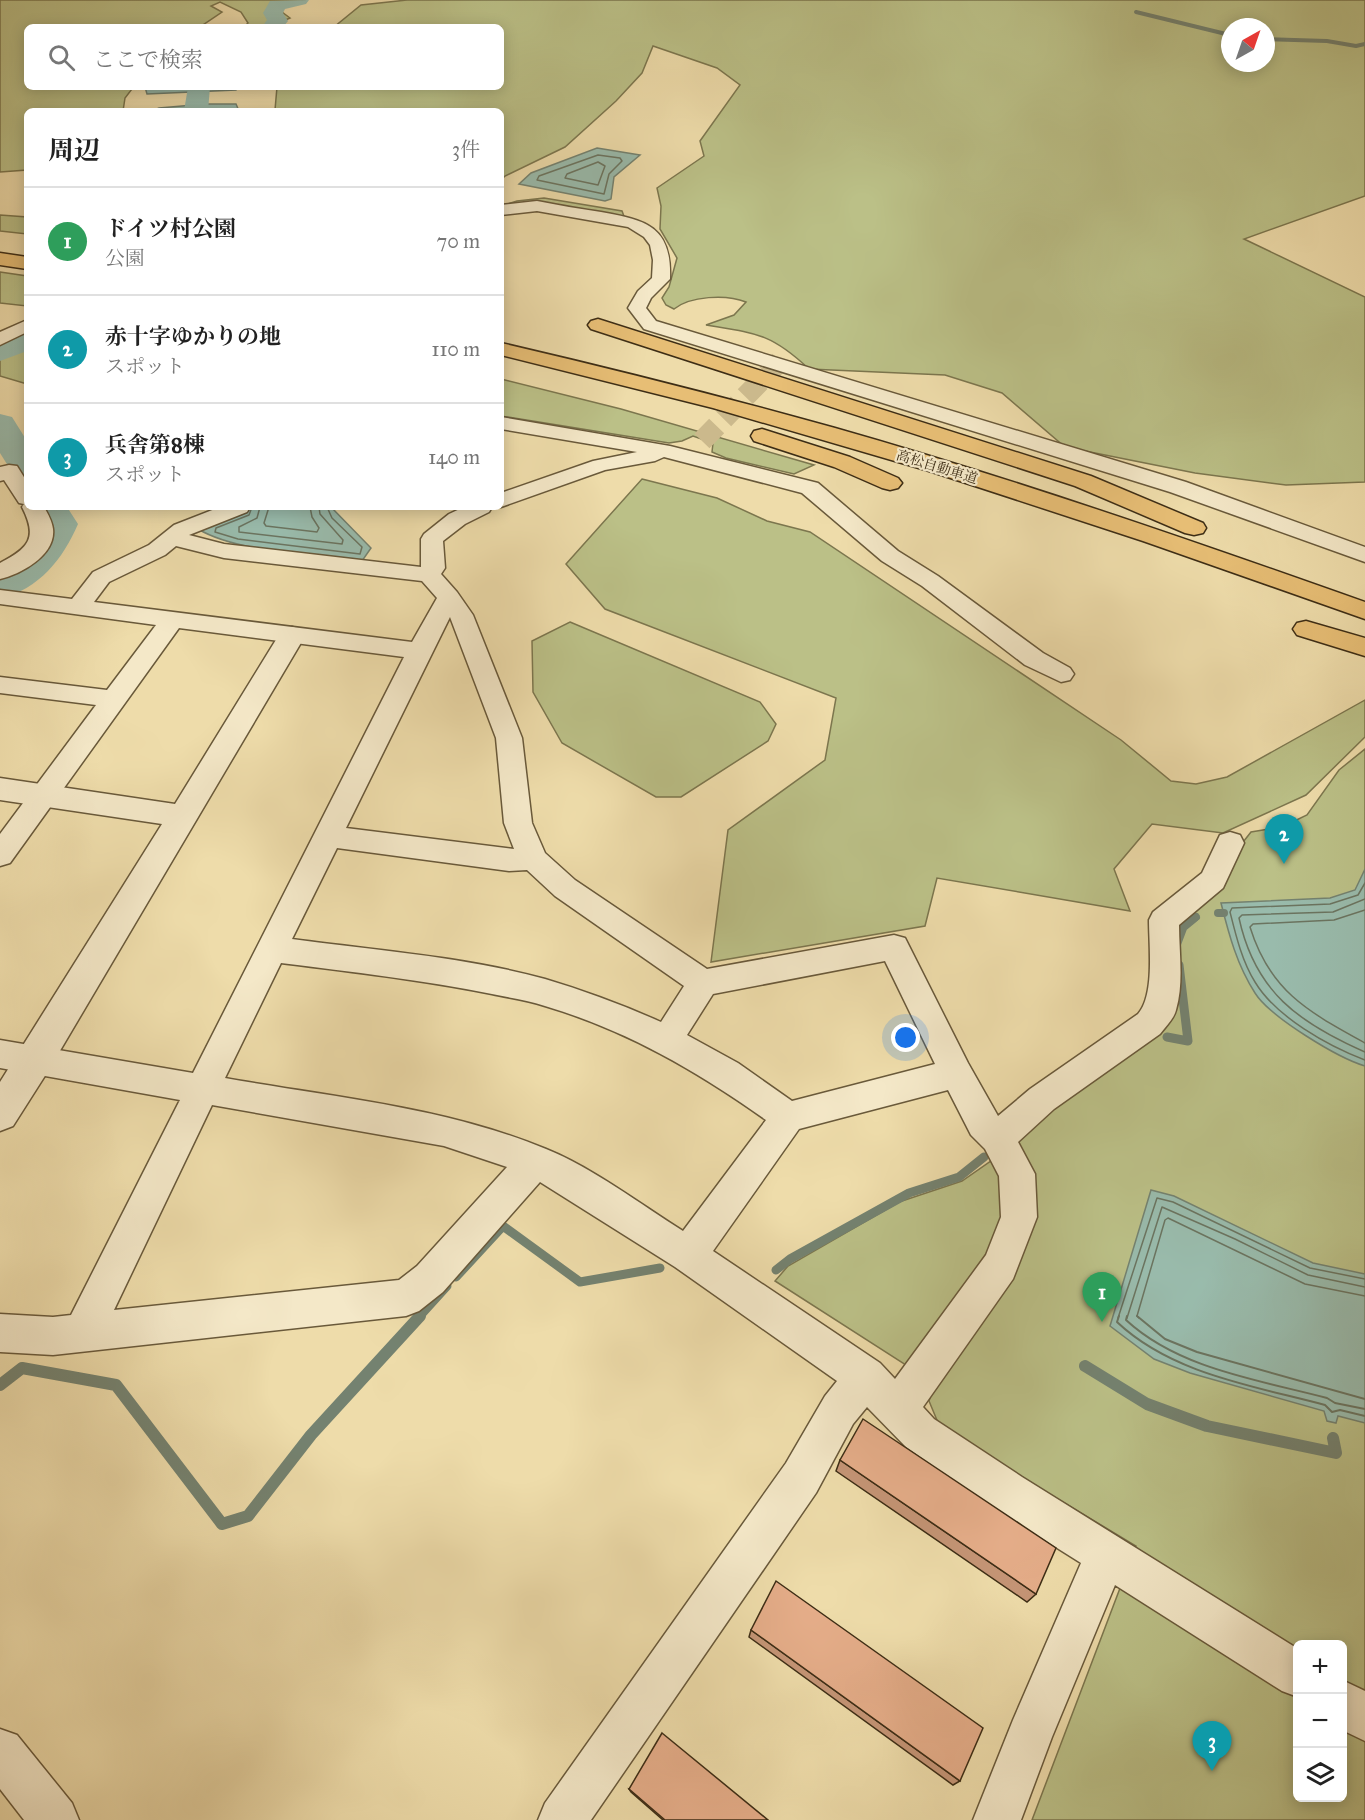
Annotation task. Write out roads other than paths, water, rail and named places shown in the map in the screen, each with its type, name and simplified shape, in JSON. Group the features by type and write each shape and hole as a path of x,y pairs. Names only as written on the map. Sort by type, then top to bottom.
{"highway":[{"path":"0,247 24,251"},
{"path":"0,259 24,263"},
{"path":"598,325 1083,481 1194,528"},
{"name":"高松自動車道","path":"504,334 677,374 831,416 1194,528 1270,554"},
{"name":"高松自動車道","path":"504,350 666,388 817,429 1183,547 1365,611"},
{"path":"504,361 636,395 842,462 890,483"},
{"path":"1306,629 1365,647"}],"street":[{"path":"504,210 537,206 633,224 646,230 656,239 662,258 661,279 644,295 637,308 650,325 662,330 1178,488 1365,555"},
{"path":"643,318 727,341 777,347 785,354 780,361"},
{"path":"0,339 24,327"},
{"path":"504,423 687,450 810,488 890,556 930,581 1034,659 1061,674"},
{"path":"504,499 600,465 687,450"},
{"path":"0,475 9,471 24,494"},
{"path":"0,572 24,560 36,548 43,534 43,522 35,510"},
{"path":"77,608 100,577 157,550 182,530 232,510"},
{"path":"429,575 433,568 432,539 458,519 475,510"},
{"path":"172,538 224,551 429,575 449,597 461,615 509,738 518,823 533,859 565,888 703,983 894,947 983,1124 997,1138 1017,1174 1019,1217 1000,1266 898,1409"},
{"path":"1,597 171,621 419,651"},
{"path":"83,1332 419,651 449,597"},
{"path":"0,855 171,621"},
{"path":"0,1114 292,636"},
{"path":"0,685 114,699"},
{"path":"0,789 183,816"},
{"path":"328,836 509,861 533,859"},
{"path":"997,1138 1042,1099 1149,1024 1160,1011 1164,985 1164,920 1213,880 1230,843"},
{"path":"272,949 450,972 544,992 615,1016 667,1040 726,1073 788,1117"},
{"path":"667,1040 703,983"},
{"path":"0,1054 444,1131 536,1161 572,1181 688,1255 866,1377 920,1433 1007,1492 1293,1672"},
{"path":"688,1255 788,1117 956,1073"},
{"path":"0,1333 53,1336 406,1298 430,1279 536,1161"},
{"path":"562,1820 801,1478 839,1410 866,1377"},
{"path":"997,1820 1029,1736 1107,1553"},
{"path":"1347,1707 1365,1718"},
{"path":"0,1752 55,1820"}],"water":[{"path":"146,90 236,90 147,94"},
{"path":"236,104 238,108 159,108"},
{"path":"597,148 640,155 614,177 611,199 605,201 519,184 531,173"},
{"path":"246,510 334,510 371,548 362,561 255,548 215,537 198,529"},
{"path":"1365,869 1365,1066 1339,1055 1306,1036 1263,1003 1238,961 1221,903 1330,898 1355,890"},
{"path":"1151,1190 1174,1196 1313,1263 1365,1274 1365,1423 1338,1416 1336,1423 1327,1421 1324,1411 1190,1373 1154,1359 1110,1326"}],"waterway":[{"path":"275,24 278,21 273,13 277,5 299,0"},
{"path":"1136,12 1221,33"},
{"path":"1275,39 1327,41 1356,46 1365,44"},
{"path":"196,108 197,90"},
{"path":"0,352 24,340"},
{"path":"0,424 24,465"},
{"path":"0,587 30,568 49,546 60,524 51,510"},
{"path":"1218,913 1224,913"},
{"path":"1177,943 1183,927 1194,918"},
{"path":"1167,1037 1188,1041 1179,965"},
{"path":"776,1270 790,1259 909,1193 959,1177 984,1157"},
{"path":"456,1277 503,1226 580,1282 660,1268"},
{"path":"418,1318 447,1286"},
{"path":"0,1385 22,1368 116,1385 222,1524 248,1516 311,1435 420,1316"},
{"path":"1085,1366 1147,1404 1207,1426 1336,1453 1333,1438"}],"tunnel":[{"path":"702,441 780,361"}],"place":[{"name":"赤十字ゆかりの地","path":"1284,864"},
{"name":"ドイツ村公園","path":"1102,1322"},
{"name":"兵舎第8棟","path":"1212,1771"}]}
